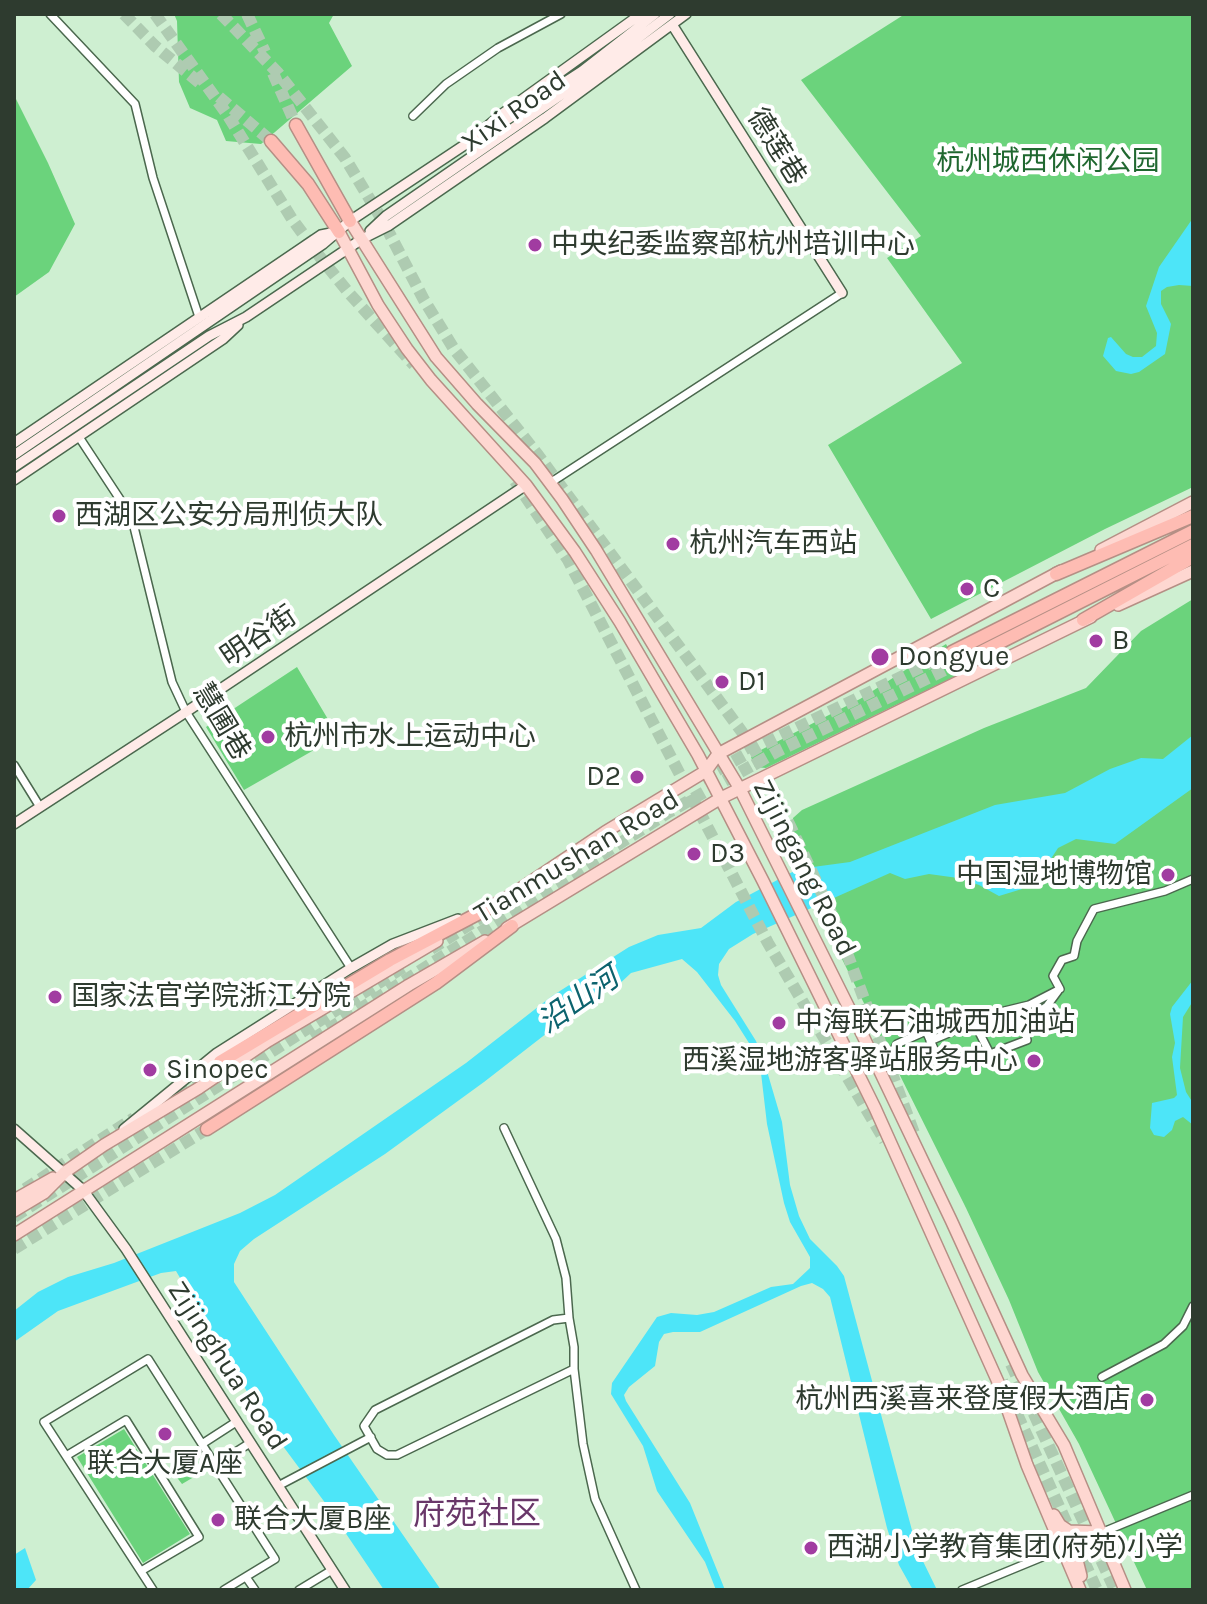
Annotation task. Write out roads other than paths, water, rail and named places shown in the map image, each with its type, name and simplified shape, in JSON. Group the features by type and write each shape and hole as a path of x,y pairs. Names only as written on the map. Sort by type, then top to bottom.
{"highway":[{"path":"296,125 350,221"},
{"path":"271,141 308,184 339,232"},
{"path":"1056,574 1193,516"},
{"path":"1193,531 955,657 1193,545"},
{"path":"1083,620 1193,557"},
{"path":"220,1062 390,960 502,901"},
{"path":"207,1129 436,983 512,926"}],"main road":[{"name":"Zijingang Road","path":"350,221 436,357 550,483 596,550 740,789 911,1136 1022,1375 1064,1445 1125,1590"},
{"name":"Zijingang Road","path":"339,232 378,305 407,349 526,485 575,552 620,622 721,798 875,1108 998,1382 1027,1465 1080,1590"},
{"name":"Tianmushan Road","path":"14,1211 44,1193 65,1172 104,1145 199,1088 268,1041 378,978 502,901 605,832 706,771 718,754 1193,502"},
{"name":"Tianmushan Road","path":"14,1235 409,985 721,798 1083,620 1193,571"},
{"path":"14,1200 65,1172"},
{"path":"1014,1427 1060,1525 1069,1531 1100,1532"},
{"path":"1087,1590 1077,1565 1079,1556 1086,1548 1096,1546 1104,1548 1110,1555"}],"street":[{"path":"50,14 135,104 153,178 199,317"},
{"path":"413,116 446,84 498,48 561,14"},
{"name":"Xixi Road","path":"14,455 466,144 502,114 641,14"},
{"name":"Xixi Road","path":"466,144 496,130 582,71 655,14"},
{"name":"Xixi Road","path":"14,467 209,336 246,317 348,249 386,216 602,66 670,14"},
{"name":"Xixi Road","path":"362,239 388,226 686,14"},
{"name":"德莲巷","path":"673,26 842,293"},
{"name":"Xixi Road","path":"14,443 321,235 339,232"},
{"path":"550,483 842,293"},
{"name":"Xixi Road","path":"14,480 223,339 246,317"},
{"name":"慧圃巷","path":"79,437 125,507 134,527 172,682 186,712 351,968"},
{"name":"明谷街","path":"14,824 526,485"},
{"path":"14,765 40,807"},
{"path":"1060,989 1053,976 1062,960 1074,956 1077,941 1094,909 1165,891 1193,879"},
{"name":"Tianmushan Road","path":"104,1145 217,1053 351,968 393,944 502,901"},
{"path":"930,1041 974,1022 1029,1005 1060,989"},
{"path":"974,1022 990,1054 1027,1040 1023,1023 1047,1006 1060,989"},
{"path":"926,1031 930,1041 935,1051 906,1064 887,1064 897,1044 926,1031"},
{"path":"504,1128 556,1239 566,1278 583,1444 595,1499 636,1590"},
{"name":"Zijinghua Road","path":"14,1129 83,1190 126,1249 345,1590"},
{"path":"1102,1377 1164,1344 1183,1326 1193,1306"},
{"path":"569,1318 553,1320 375,1410 364,1426 377,1449 387,1455 397,1455 574,1369"},
{"path":"153,1590 44,1422 148,1359 275,1559 224,1590"},
{"path":"66,1456 126,1420 199,1537 141,1571"},
{"path":"202,1444 236,1422"},
{"path":"278,1486 371,1437"},
{"path":"215,1465 250,1443"},
{"path":"962,1590 1193,1495"},
{"path":"299,1590 332,1570"},
{"path":"246,1577 255,1590"}],"water":[{"path":"1193,218 1193,286 1179,285 1161,291 1161,304 1171,324 1165,354 1139,372 1116,371 1103,356 1108,338 1111,337 1126,354 1133,357 1142,357 1156,346 1157,333 1146,306 1159,267"},
{"name":"沿山河","path":"1193,735 1193,788 1115,844 1076,839 1058,848 1041,874 1020,880 1022,889 999,896 958,878 929,874 905,879 890,873 753,934 729,949 719,964 721,985 756,1041 764,1061 782,1122 790,1185 799,1216 810,1239 844,1276 917,1549 937,1590 913,1590 899,1565 830,1297 823,1289 812,1283 801,1286 700,1332 664,1334 659,1342 655,1366 629,1387 624,1395 690,1503 725,1590 716,1590 705,1562 657,1491 643,1446 611,1394 612,1383 657,1317 671,1313 697,1315 714,1312 771,1287 793,1284 810,1268 810,1257 790,1222 784,1203 767,1124 761,1073 749,1043 697,972 682,959 631,973 613,990 596,995 385,1154 254,1239 240,1251 234,1264 234,1282 441,1590 384,1590 265,1422 176,1271 161,1273 58,1311 14,1342 14,1311 38,1292 68,1277 114,1263 240,1213 275,1195 466,1063 552,996 629,947 658,935 701,928 736,902 798,869 850,862 995,805 1065,793 1110,769 1141,758 1163,759"},
{"path":"1193,980 1193,1001 1183,1017 1180,1068 1186,1092 1193,1103 1193,1125 1183,1117 1175,1121 1172,1130 1164,1137 1154,1135 1150,1128 1152,1103 1177,1095 1172,1057 1175,1043 1170,1014"},
{"path":"25,1548 36,1580 27,1590 14,1590 14,1555"}],"tunnel":[{"path":"124,14 155,46 201,84"},
{"path":"155,14 227,114 292,219 320,257 414,365"},
{"path":"221,14 278,73 345,158 454,349 538,455 742,732 765,773 835,921 914,1133"},
{"path":"247,14 265,52"},
{"path":"273,73 296,125"},
{"path":"219,97 271,141"},
{"path":"515,481 568,560 768,943 885,1141"},
{"path":"702,779 764,744 952,652"},
{"path":"313,1039 669,812 778,751 959,663"},
{"path":"431,949 483,916"},
{"path":"14,1217 405,966"},
{"path":"176,1091 220,1062"},
{"path":"25,1189 134,1118"},
{"path":"14,1249 207,1129"},
{"path":"1011,1364 1115,1590"},
{"path":"1002,1381 1097,1590"}],"place":[{"name":"中央纪委监察部杭州培训中心","path":"535,245"},
{"name":"西湖区公安分局刑侦大队","path":"59,516"},
{"name":"杭州汽车西站","path":"673,544"},
{"name":"C","path":"967,589"},
{"name":"B","path":"1096,641"},
{"name":"Dongyue","path":"880,657"},
{"name":"D1","path":"722,682"},
{"name":"杭州市水上运动中心","path":"268,737"},
{"name":"D2","path":"637,777"},
{"name":"D3","path":"694,854"},
{"name":"中国湿地博物馆","path":"1168,875"},
{"name":"国家法官学院浙江分院","path":"55,997"},
{"name":"中海联石油城西加油站","path":"779,1023"},
{"name":"西溪湿地游客驿站服务中心","path":"1034,1061"},
{"name":"Sinopec","path":"150,1070"},
{"name":"杭州西溪喜来登度假大酒店","path":"1147,1400"},
{"name":"联合大厦A座","path":"165,1434"},
{"name":"联合大厦B座","path":"218,1520"},
{"name":"西湖小学教育集团(府苑)小学","path":"811,1548"}],"district":[{"name":"府苑社区","path":"477,1515"}],"park label":[{"name":"杭州城西休闲公园","path":"1048,162"}]}
